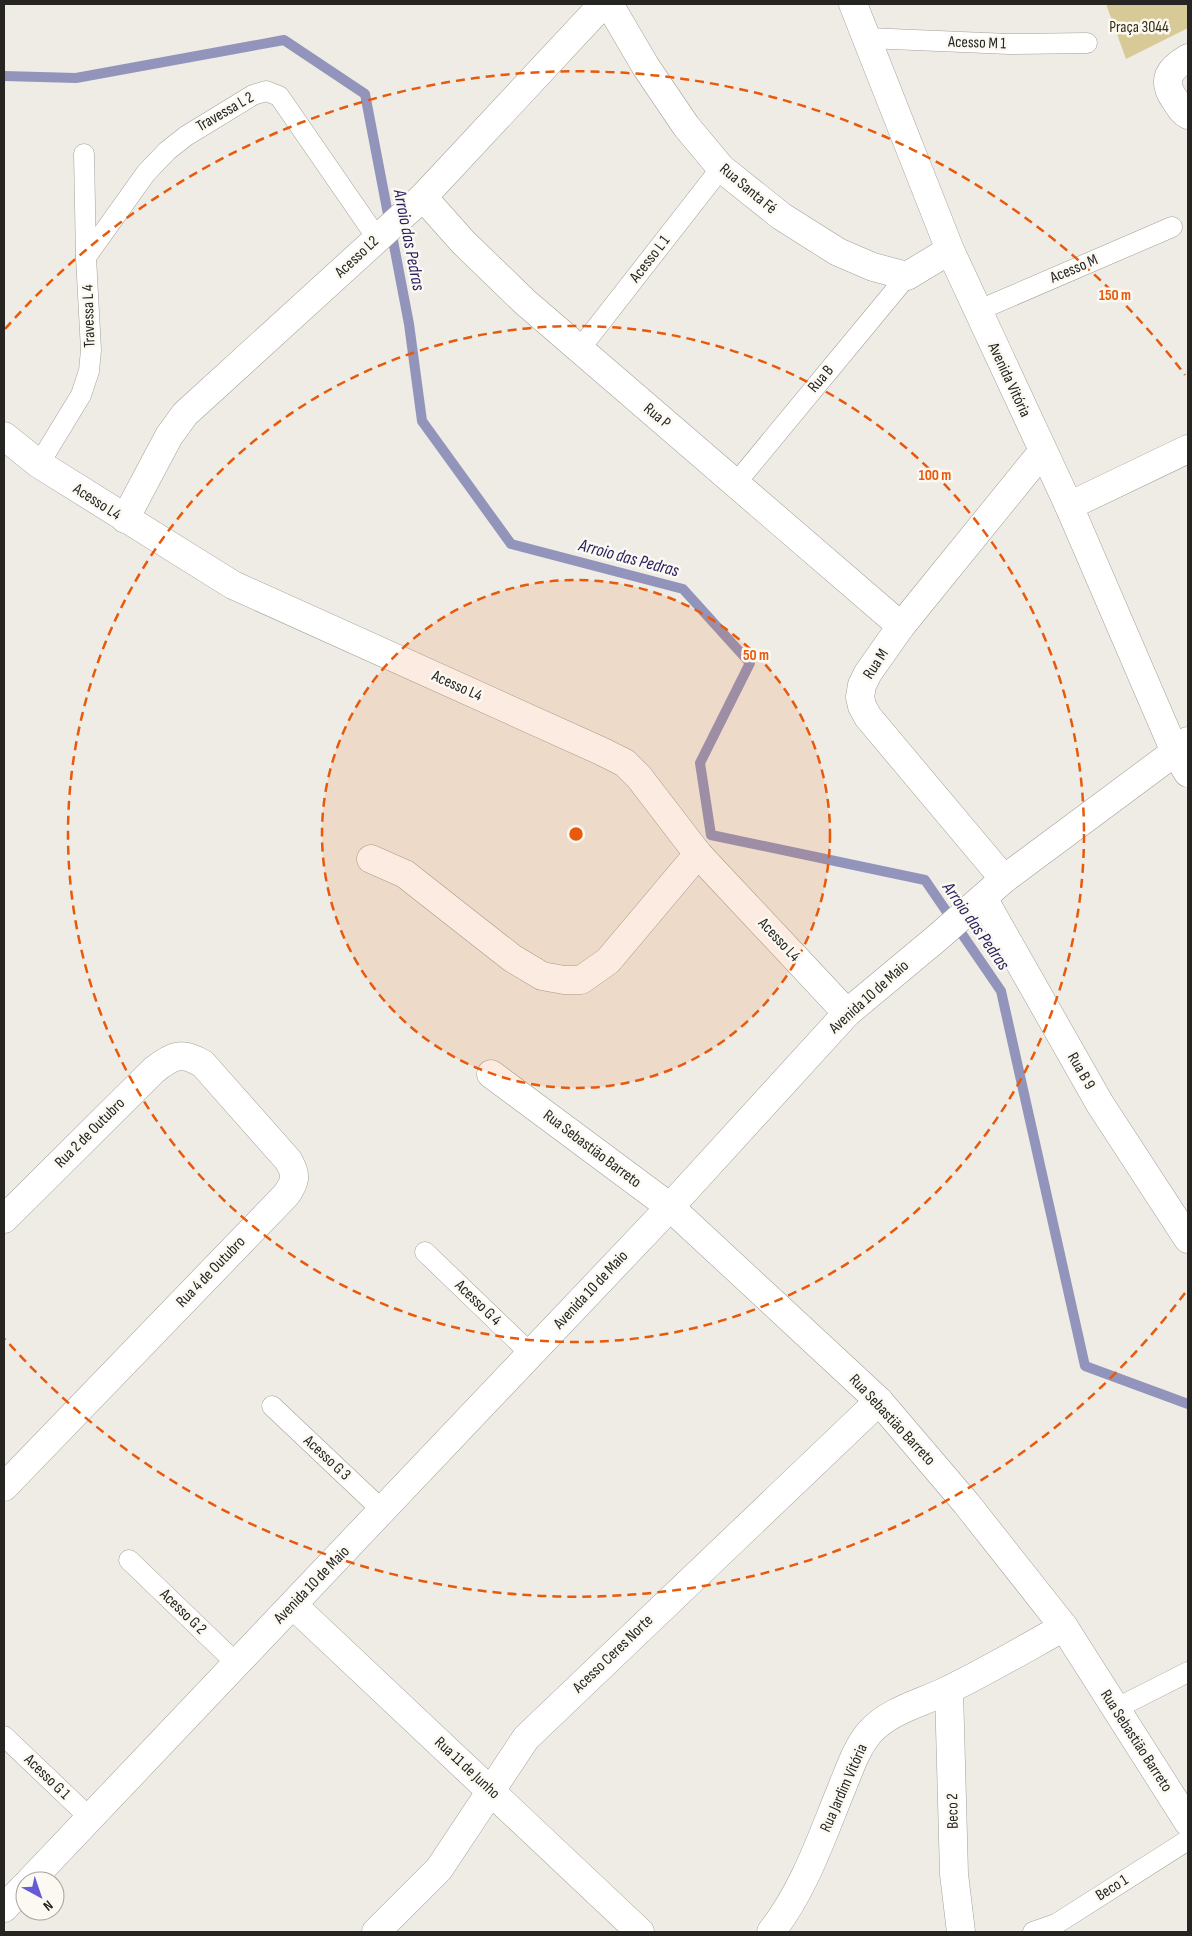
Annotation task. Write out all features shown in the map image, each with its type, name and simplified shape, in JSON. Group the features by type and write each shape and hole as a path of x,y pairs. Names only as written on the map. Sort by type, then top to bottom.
{"street":[{"name":"Acesso L2","path":"125,519 170,436 185,414 423,197 603,4"},
{"name":"Rua Santa Fé","path":"608,4 646,67 686,126 721,168 781,216 838,252 873,267 907,276"},
{"name":"Avenida Vitória","path":"853,4 950,250 1184,755"},
{"path":"1188,58 1177,64 1168,78 1167,84 1169,91 1188,116"},
{"name":"Rua P","path":"423,197 463,242 497,276 580,350 901,626"},
{"path":"907,276 950,250"},
{"name":"Acesso L4","path":"4,436 39,464 233,585 602,751 624,763 640,777 698,854 847,1013"},
{"path":"1069,506 1188,449"},
{"name":"Rua M","path":"1004,879 868,717 862,706 860,696 865,679 901,626 1043,451"},
{"name":"Avenida 10 de Maio","path":"40,1871 670,1207 847,1013 1004,879 1184,755"},
{"path":"371,859 405,874 512,958 542,976 564,980 582,980 608,961 698,854"},
{"name":"Rua B 9","path":"976,904 1100,1104 1188,1238"},
{"name":"Rua 2 de Outubro","path":"4,1219 154,1070 168,1058 182,1055"},
{"name":"Rua 4 de Outubro","path":"4,1487 286,1195 293,1185 294,1170 288,1160 203,1064 191,1057 182,1055"},
{"name":"Rua Sebastião Barreto","path":"491,1074 670,1207 879,1401 966,1503 1064,1627 1188,1822"},
{"name":"Acesso Ceres Norte","path":"376,1932 439,1870 526,1738 879,1401"},
{"name":"Rua 11 de Junho","path":"293,1605 640,1932"},
{"name":"Rua Jardim Vitória","path":"770,1932 785,1914 798,1892 854,1761 870,1733 898,1712 949,1690 1064,1627"},
{"name":"Beco 2","path":"949,1690 954,1874 961,1932"},
{"path":"4,1908 15,1896"}],"lane":[{"name":"Acesso M 1","path":"867,38 1009,44 1087,43"},
{"name":"Travessa L 2","path":"86,256 146,173 167,151 186,136 253,95 266,91 279,96 377,238"},
{"name":"Travessa L 4","path":"39,464 81,395 88,372 91,350 86,256 84,154"},
{"name":"Acesso L 1","path":"580,350 721,168"},
{"name":"Acesso M","path":"977,311 1172,227"},
{"name":"Rua B","path":"736,483 907,276"},
{"name":"Acesso G 4","path":"424,1252 531,1354"},
{"name":"Acesso G 3","path":"272,1406 382,1510"},
{"name":"Acesso G 2","path":"129,1560 237,1664"},
{"path":"1115,1709 1188,1672"},
{"name":"Acesso G 1","path":"4,1736 90,1818"},
{"name":"Beco 1","path":"1033,1932 1056,1924 1188,1840"}],"green space":[{"name":"Praça 3044","path":"1106,4 1188,4 1188,28 1126,59"}],"waterway":[{"name":"Arroio das Pedras","path":"4,76 76,78 284,40 365,94 409,324 422,421 511,544 683,589 750,663 700,763 711,835 925,880 1001,991 1085,1366 1188,1404"}]}
